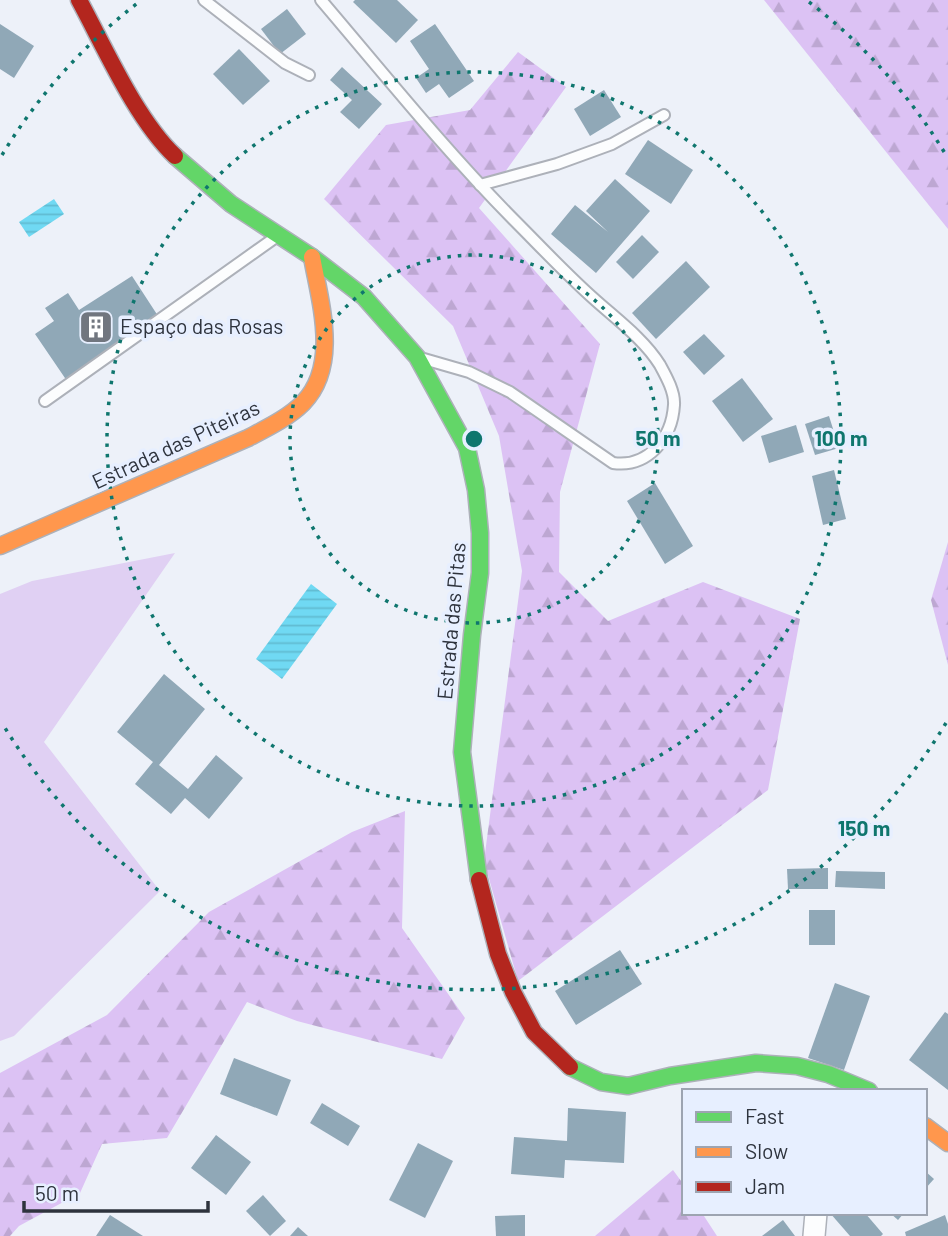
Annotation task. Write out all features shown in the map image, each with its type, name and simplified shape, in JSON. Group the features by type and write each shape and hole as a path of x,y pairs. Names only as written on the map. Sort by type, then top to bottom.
{"street":[{"name":"Estrada das Pitas","path":"79,0 135,102 166,147 232,204 312,257 364,297 417,356 467,448 476,490 480,533 480,573 472,635 463,752 471,842 481,895 498,954 513,992 534,1032 569,1066 601,1082 628,1086 670,1076 756,1063 797,1066 828,1083 859,1089"},
{"name":"Estrada das Piteiras","path":"0,545 61,522 230,447 294,411 310,396 319,379 326,348 312,257"},
{"path":"927,1127 948,1143"},
{"path":"814,1236 816,1215"}],"lane":[{"path":"204,0 285,63 309,75"},
{"path":"321,0 480,185 659,363 671,389 674,403 668,430 660,443 641,461 626,465 614,463 510,392 470,372 417,356"},
{"path":"480,185 557,164 612,144 664,115"},
{"path":"45,401 278,235"}],"shaded area":[{"path":"175,553 44,742 160,891 14,1036 0,1041 0,594 32,581"}],"green space":[{"path":"764,0 948,0 948,229"},
{"path":"518,52 566,87 479,208 600,344 560,492 559,572 608,621 703,582 800,619 768,790 518,981 484,861 522,571 499,436 453,326 324,199 386,125 470,110"},
{"path":"948,542 948,665 931,600"},
{"path":"405,811 402,928 465,1018 442,1059 297,1021 247,1002 167,1138 102,1144 80,1193 19,1226 10,1236 0,1236 0,1073 107,1015 209,912 352,832"},
{"path":"673,1170 682,1182 682,1215 703,1215 717,1236 595,1236"}],"water":[{"path":"54,199 64,214 29,237 19,222"},
{"path":"311,584 337,604 282,679 256,659"}],"building":[{"path":"397,0 418,20 396,43 353,2"},
{"path":"287,9 306,34 280,54 261,29"},
{"path":"0,24 34,46 14,78 0,69"},
{"path":"435,24 474,81 449,98 439,84 426,93 416,78 429,69 410,41"},
{"path":"239,49 270,81 243,105 213,74"},
{"path":"342,67 382,104 359,129 340,112 352,100 330,80"},
{"path":"604,90 621,117 590,136 574,109"},
{"path":"648,140 693,170 671,204 625,174"},
{"path":"615,179 650,211 596,273 551,234 575,205 608,232 586,211"},
{"path":"642,235 659,252 633,279 616,262"},
{"path":"686,261 710,287 656,339 632,313"},
{"name":"Espaço das Rosas","path":"132,276 160,319 67,381 35,334 54,321 45,308 68,293 79,310"},
{"path":"704,334 725,356 704,375 683,352"},
{"path":"742,378 773,419 743,442 712,401"},
{"path":"829,416 839,448 815,455 805,424"},
{"path":"796,425 804,452 769,463 761,436"},
{"path":"834,470 846,519 823,525 812,476"},
{"path":"655,483 693,546 665,564 627,501"},
{"path":"164,674 205,709 159,765 188,789 216,755 243,778 209,819 185,798 171,814 135,784 153,762 117,732"},
{"path":"828,868 828,889 788,889 787,869"},
{"path":"836,871 885,872 885,889 835,887"},
{"path":"809,910 835,910 835,945 809,945"},
{"path":"620,950 642,984 576,1025 555,991"},
{"path":"835,983 870,996 844,1070 808,1058"},
{"path":"945,1012 948,1014 948,1090 909,1060"},
{"path":"234,1058 291,1080 277,1116 220,1094"},
{"path":"322,1103 360,1126 348,1146 310,1123"},
{"path":"568,1108 626,1112 624,1163 565,1160 564,1178 511,1174 514,1137 567,1141"},
{"path":"216,1135 251,1162 226,1195 191,1168"},
{"path":"418,1143 453,1161 425,1218 389,1200"},
{"path":"927,1173 934,1179 927,1187"},
{"path":"263,1195 286,1221 270,1236 246,1211"},
{"path":"110,1215 143,1236 96,1236"},
{"path":"525,1215 525,1236 496,1236 495,1216"},
{"path":"832,1215 867,1215 883,1234 881,1236 850,1236"},
{"path":"945,1215 948,1236 906,1236 905,1232"},
{"path":"783,1220 795,1236 762,1236"},
{"path":"298,1227 308,1236 290,1236"}],"traffic: fast":[{"path":"175,156 231,204 312,257 364,297 417,357 467,448 476,490 480,573 462,752 479,880"},
{"path":"570,1067 601,1082 628,1086 670,1076 756,1063 797,1066 828,1074 864,1089"}],"traffic: slow":[{"path":"0,546 248,438 284,418 303,403 314,388 324,352 322,313 312,257"},
{"path":"927,1127 948,1143"}],"traffic: jam":[{"path":"79,0 134,103 175,156"},
{"path":"479,880 498,954 513,992 534,1032 570,1067"}],"place":[{"name":"Espaço das Rosas","path":"96,327"}]}
